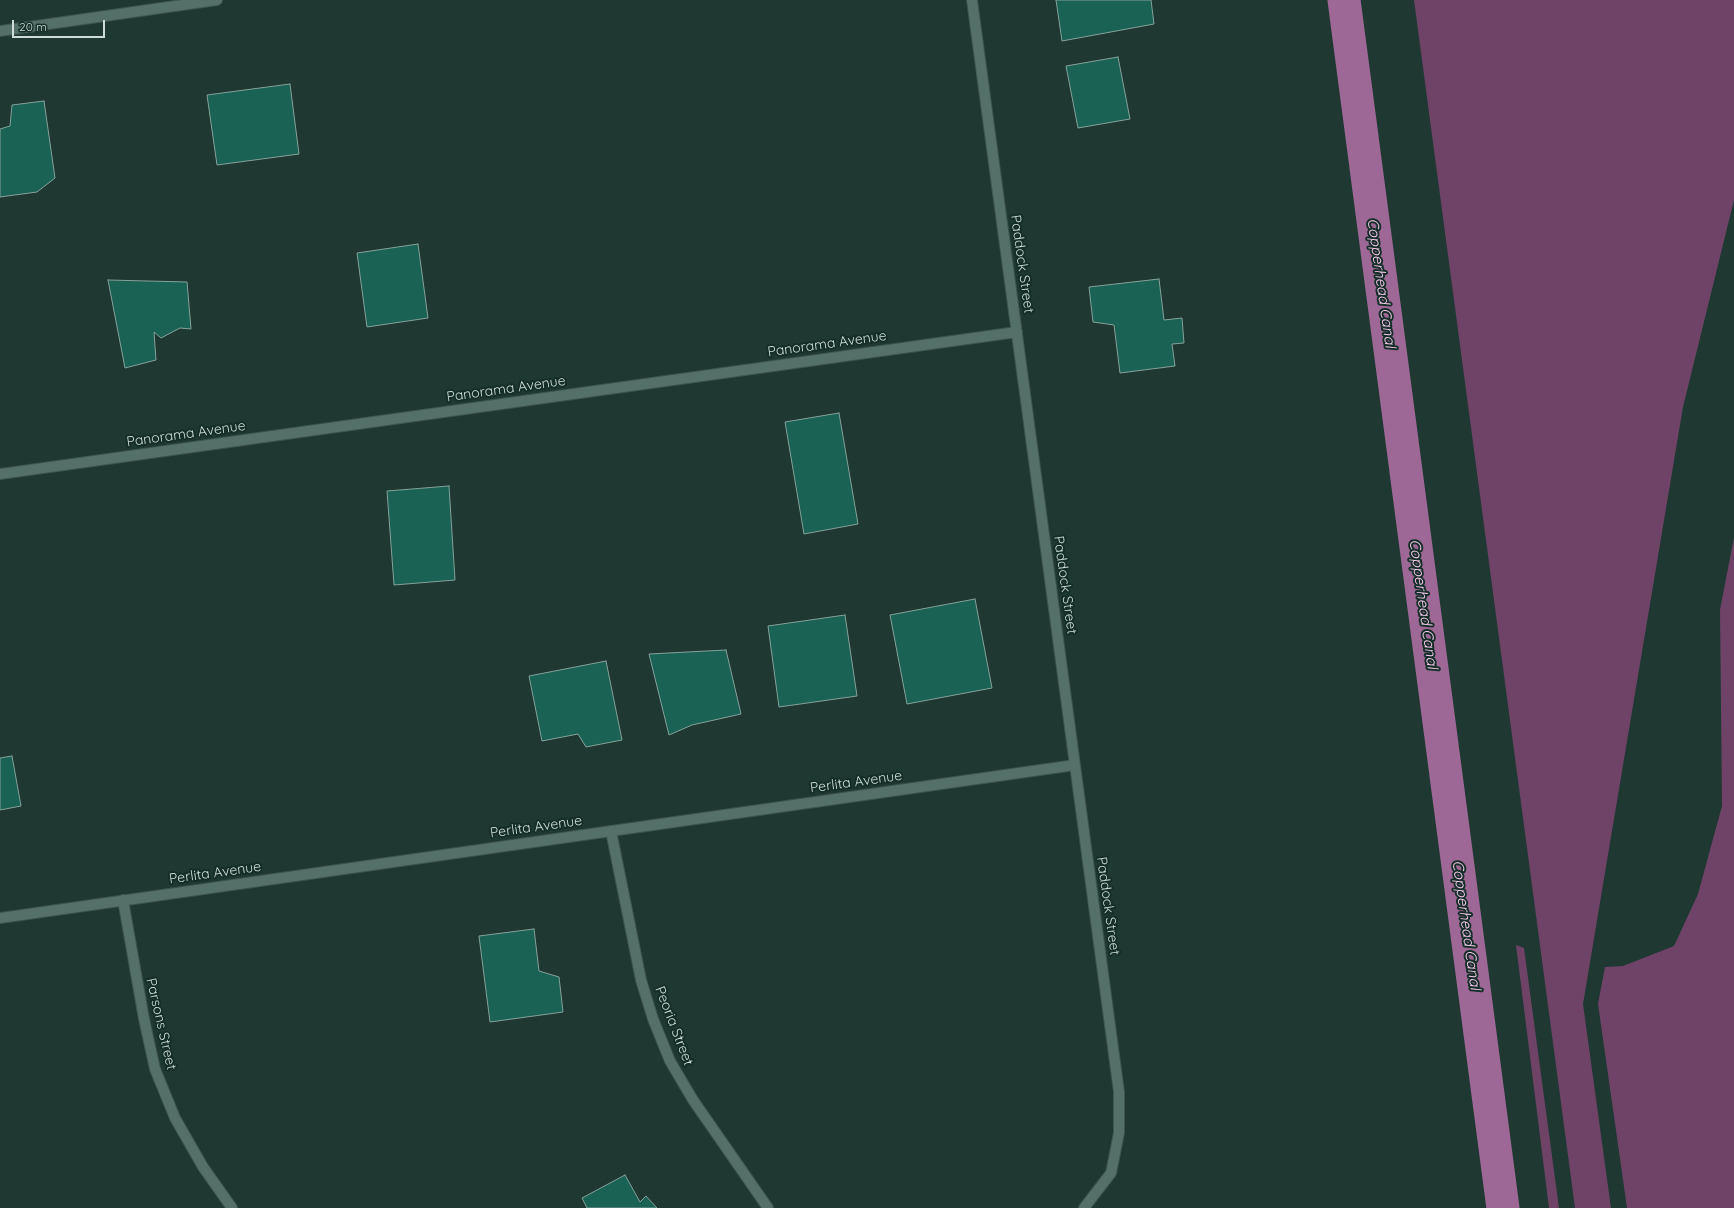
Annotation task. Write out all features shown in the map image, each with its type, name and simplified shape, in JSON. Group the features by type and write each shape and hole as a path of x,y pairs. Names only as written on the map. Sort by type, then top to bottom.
{"street":[{"path":"0,31 218,0"},
{"name":"Paddock Street","path":"972,0 1119,1092 1119,1133 1111,1173 1084,1208"},
{"name":"Panorama Avenue","path":"0,474 1017,332"},
{"name":"Perlita Avenue","path":"0,918 1075,765"},
{"name":"Peoria Street","path":"611,831 642,980 653,1019 670,1061 693,1100 768,1208"},
{"name":"Parsons Street","path":"123,900 144,1019 155,1069 175,1118 203,1167 232,1208"}],"shaded area":[{"path":"1414,0 1734,0 1734,200 1683,407 1583,1004 1611,1208 1575,1208"},
{"path":"1734,537 1734,1208 1627,1208 1598,1004 1605,967 1623,966 1674,946 1698,894 1722,806 1720,610"},
{"path":"1516,945 1524,948 1559,1208 1549,1208"}],"building":[{"path":"1056,0 1151,0 1154,24 1062,41"},
{"path":"1118,57 1130,119 1078,128 1066,66"},
{"path":"290,84 299,154 217,165 207,95"},
{"path":"44,101 55,178 37,192 0,197 0,129 10,126 12,105"},
{"path":"418,244 428,318 367,327 357,253"},
{"path":"1159,279 1164,320 1182,318 1184,343 1172,344 1175,366 1120,373 1114,325 1093,322 1089,287"},
{"path":"108,280 187,282 191,329 180,328 161,338 154,332 156,360 125,368"},
{"path":"839,413 858,524 804,534 785,422"},
{"path":"449,486 455,580 394,585 387,491"},
{"path":"975,599 992,688 907,704 890,615"},
{"path":"845,615 857,696 779,707 768,626"},
{"path":"726,650 741,714 692,725 669,735 649,654"},
{"path":"606,661 622,740 586,747 578,734 542,741 529,676"},
{"path":"12,756 21,806 0,810 0,758"},
{"path":"534,929 539,971 559,977 563,1012 490,1022 479,936"},
{"path":"625,1175 640,1202 646,1196 657,1208 587,1208 582,1198"}],"waterway":[{"name":"Copperhead Canal","path":"1344,0 1503,1208"}]}
